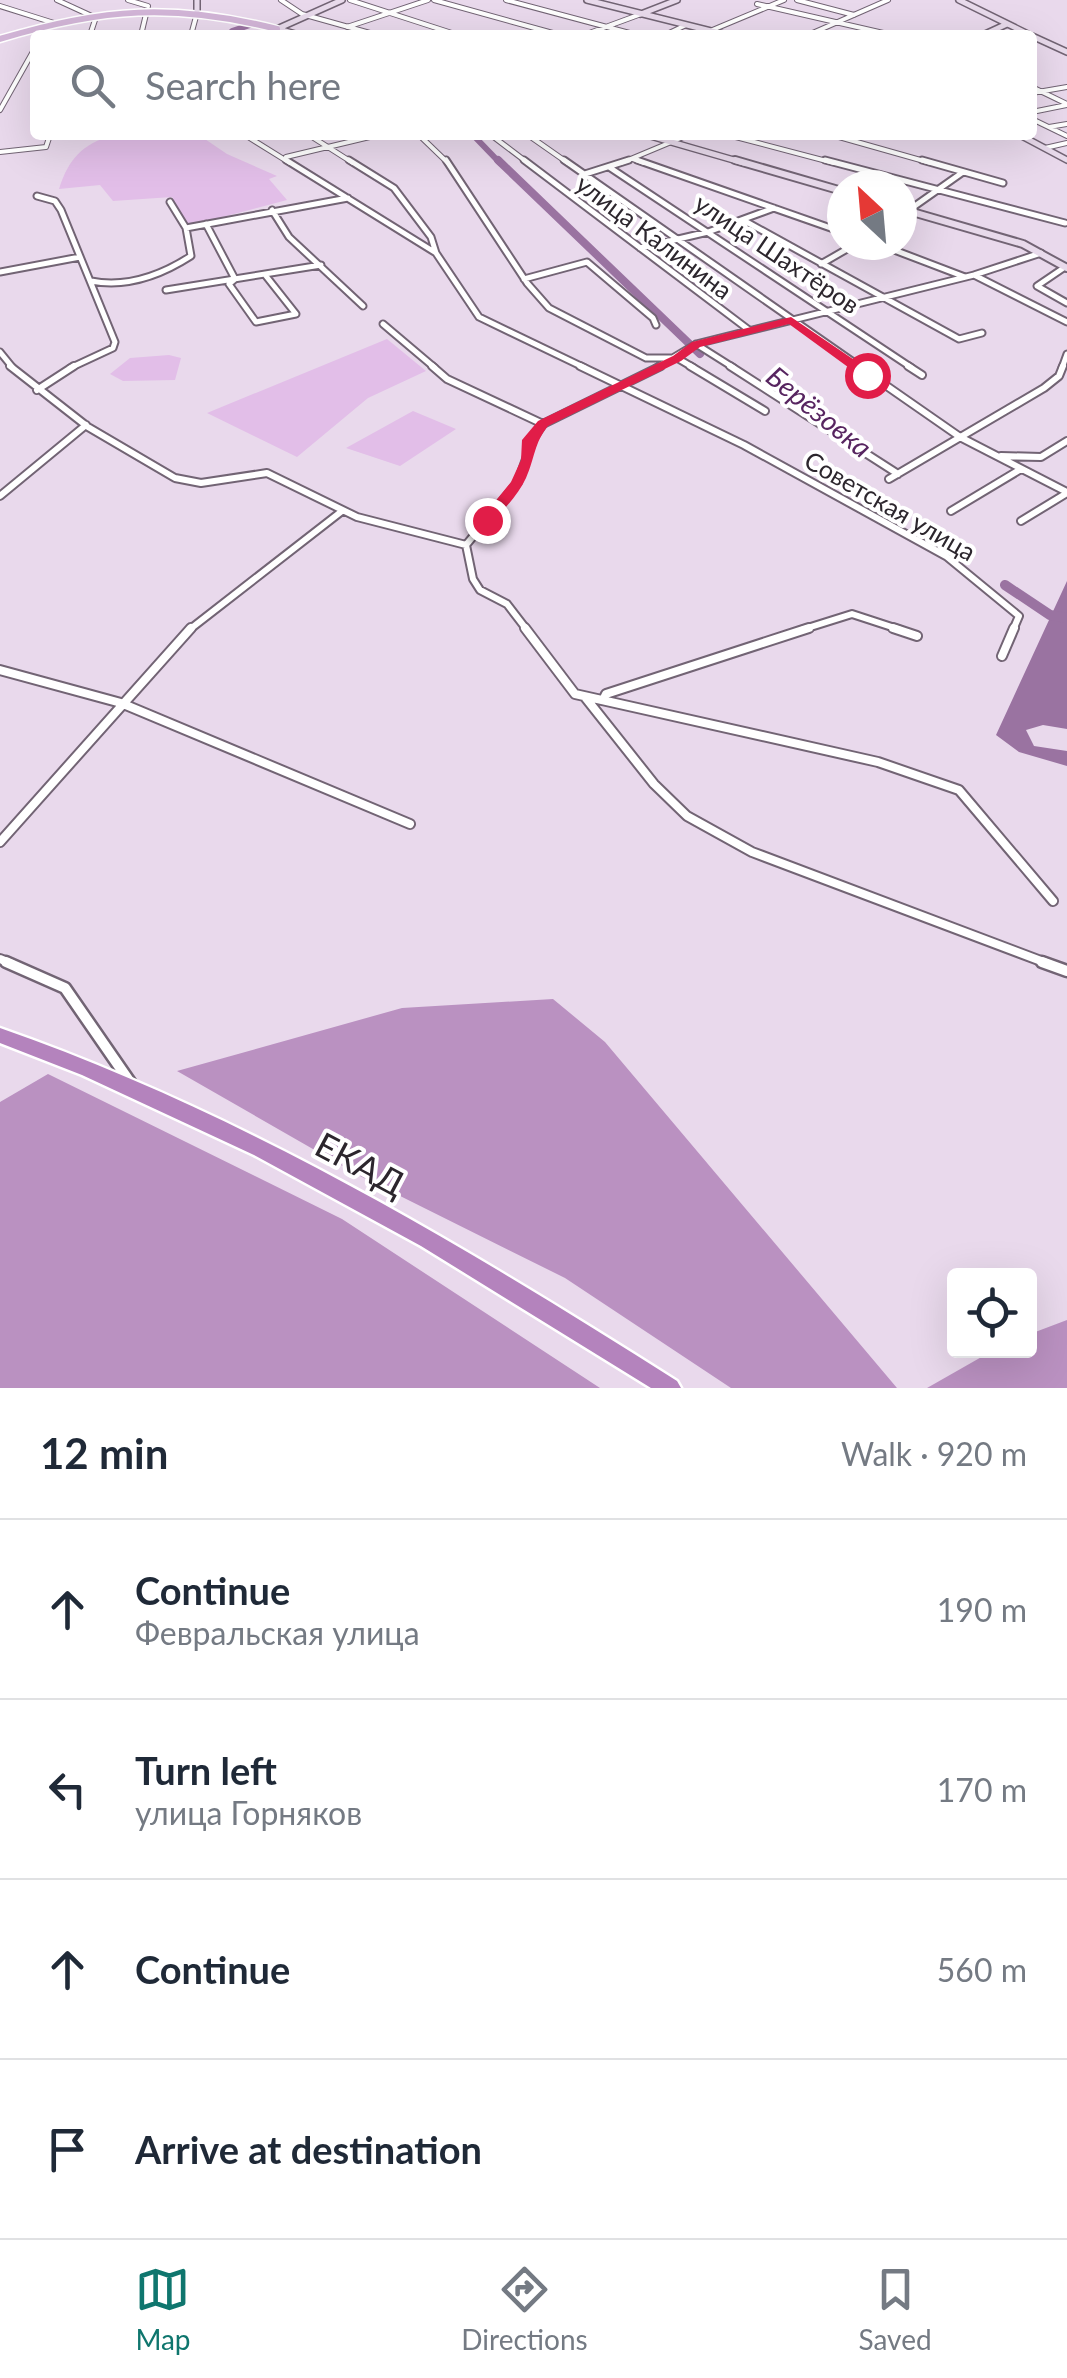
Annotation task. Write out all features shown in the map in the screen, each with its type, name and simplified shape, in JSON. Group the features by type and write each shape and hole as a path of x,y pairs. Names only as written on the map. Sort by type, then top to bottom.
{"highway":[{"name":"ЕКАД","path":"0,1035 138,1092 286,1162 465,1258 670,1388"}],"main road":[{"path":"196,0 197,13"},
{"path":"276,29 346,0"},
{"path":"587,0 706,30"},
{"path":"641,14 677,0"},
{"path":"959,0 1019,30"},
{"path":"31,30 95,17 197,13 280,30"},
{"path":"994,30 1007,24"},
{"path":"0,39 30,30"},
{"path":"1037,39 1067,52"},
{"path":"663,140 827,188"},
{"path":"1029,140 1067,160"},
{"path":"917,215 1023,244 1066,267"}],"street":[{"path":"56,0 95,17 91,30"},
{"path":"128,0 148,6 142,30"},
{"path":"281,0 290,9 358,30"},
{"path":"346,0 442,30"},
{"path":"347,27 431,0 544,30"},
{"path":"506,0 618,30"},
{"path":"712,30 784,0"},
{"path":"797,0 854,15"},
{"path":"820,30 888,0"},
{"path":"756,4 871,30"},
{"path":"0,6 51,24 46,30"},
{"path":"192,30 197,13"},
{"path":"598,30 641,14"},
{"path":"676,30 686,25"},
{"path":"0,110 30,57"},
{"path":"1041,92 1067,87"},
{"path":"1037,91 1067,104"},
{"path":"1037,113 1067,104"},
{"path":"1037,119 1067,140"},
{"path":"1049,127 1067,124"},
{"path":"0,152 46,147 48,140"},
{"path":"254,140 436,253"},
{"name":"Советская улица","path":"318,140 394,188 431,237 436,253 479,317 744,445 946,556 1019,616 1002,656"},
{"path":"286,158 356,140"},
{"path":"424,140 448,162 524,279 550,308 646,358 677,358 764,411"},
{"name":"улица Калинина","path":"498,140 748,330"},
{"path":"535,140 960,437 1067,492"},
{"path":"585,174 675,140"},
{"path":"747,140 1065,222"},
{"path":"850,140 1002,183"},
{"path":"1044,148 1067,140"},
{"path":"633,159 827,227"},
{"name":"улица Шахтёров","path":"610,167 922,375"},
{"path":"917,204 963,172"},
{"path":"36,390 113,348 112,330 55,200 37,196"},
{"path":"186,228 272,210 323,206 348,198"},
{"path":"91,281 107,286 135,282 186,260 190,256 186,228 170,202"},
{"path":"640,248 708,232 774,208"},
{"path":"272,210 289,237 364,306"},
{"path":"743,220 959,339 982,333"},
{"path":"206,224 236,279"},
{"path":"466,545 480,534 494,508 517,483 527,460 528,440 543,424 677,358 696,344 970,276 1040,253"},
{"path":"0,272 80,257"},
{"path":"917,258 970,276 1067,322"},
{"path":"822,264 829,260"},
{"path":"524,279 587,262 653,318 656,325"},
{"path":"166,290 321,265"},
{"path":"1066,267 1037,286 1067,303"},
{"path":"236,279 229,284 256,322 296,314 266,276"},
{"path":"383,324 447,379 543,424"},
{"path":"696,344 898,474"},
{"path":"0,352 7,366 36,390 158,470 190,483 267,473 342,511 466,545"},
{"path":"889,479 1044,388 1059,376 1067,354"},
{"path":"0,496 86,425"},
{"path":"997,456 1041,457 1067,441"},
{"path":"951,511 1021,469"},
{"path":"1021,521 1067,492"},
{"path":"0,842 191,628 342,511"},
{"path":"466,545 473,578 480,590 507,604 567,688 585,697 878,762 943,782 959,790 1053,902"},
{"path":"603,700 606,694 852,614 917,636"},
{"path":"0,670 121,703 410,824"},
{"path":"585,697 654,784 687,816 752,852 1067,971"},
{"path":"0,959 66,988 138,1092"}],"shaded area":[{"path":"206,140 227,154 277,176 269,179 287,200 188,226 172,197 113,201 100,185 59,189 67,169 92,143"},
{"path":"387,339 426,371 368,398 297,457 207,413"},
{"path":"130,358 181,358 175,380 123,381 110,374"},
{"path":"413,411 456,429 400,466 346,448"},
{"path":"1067,581 1067,729 1043,725 1026,730 1034,746 1067,751 1067,766 1019,752 996,735"},
{"path":"553,999 605,1042 897,1388 731,1388 565,1278 360,1176 177,1071 402,1008"},
{"path":"48,1074 342,1219 600,1388 0,1388 0,1102"},
{"path":"1067,1320 1067,1388 927,1388 980,1358 1037,1358 1037,1331"}],"waterway":[{"name":"Берёзовка","path":"235,30 250,25"},
{"name":"Берёзовка","path":"478,140 500,163"},
{"name":"Берёзовка","path":"498,160 700,354"},
{"name":"Берёзовка","path":"1005,585 1050,615 1067,618"}],"route":[{"path":"487,520 517,483 527,460 528,440 543,424 677,358 696,344 791,320 867,375"}]}
